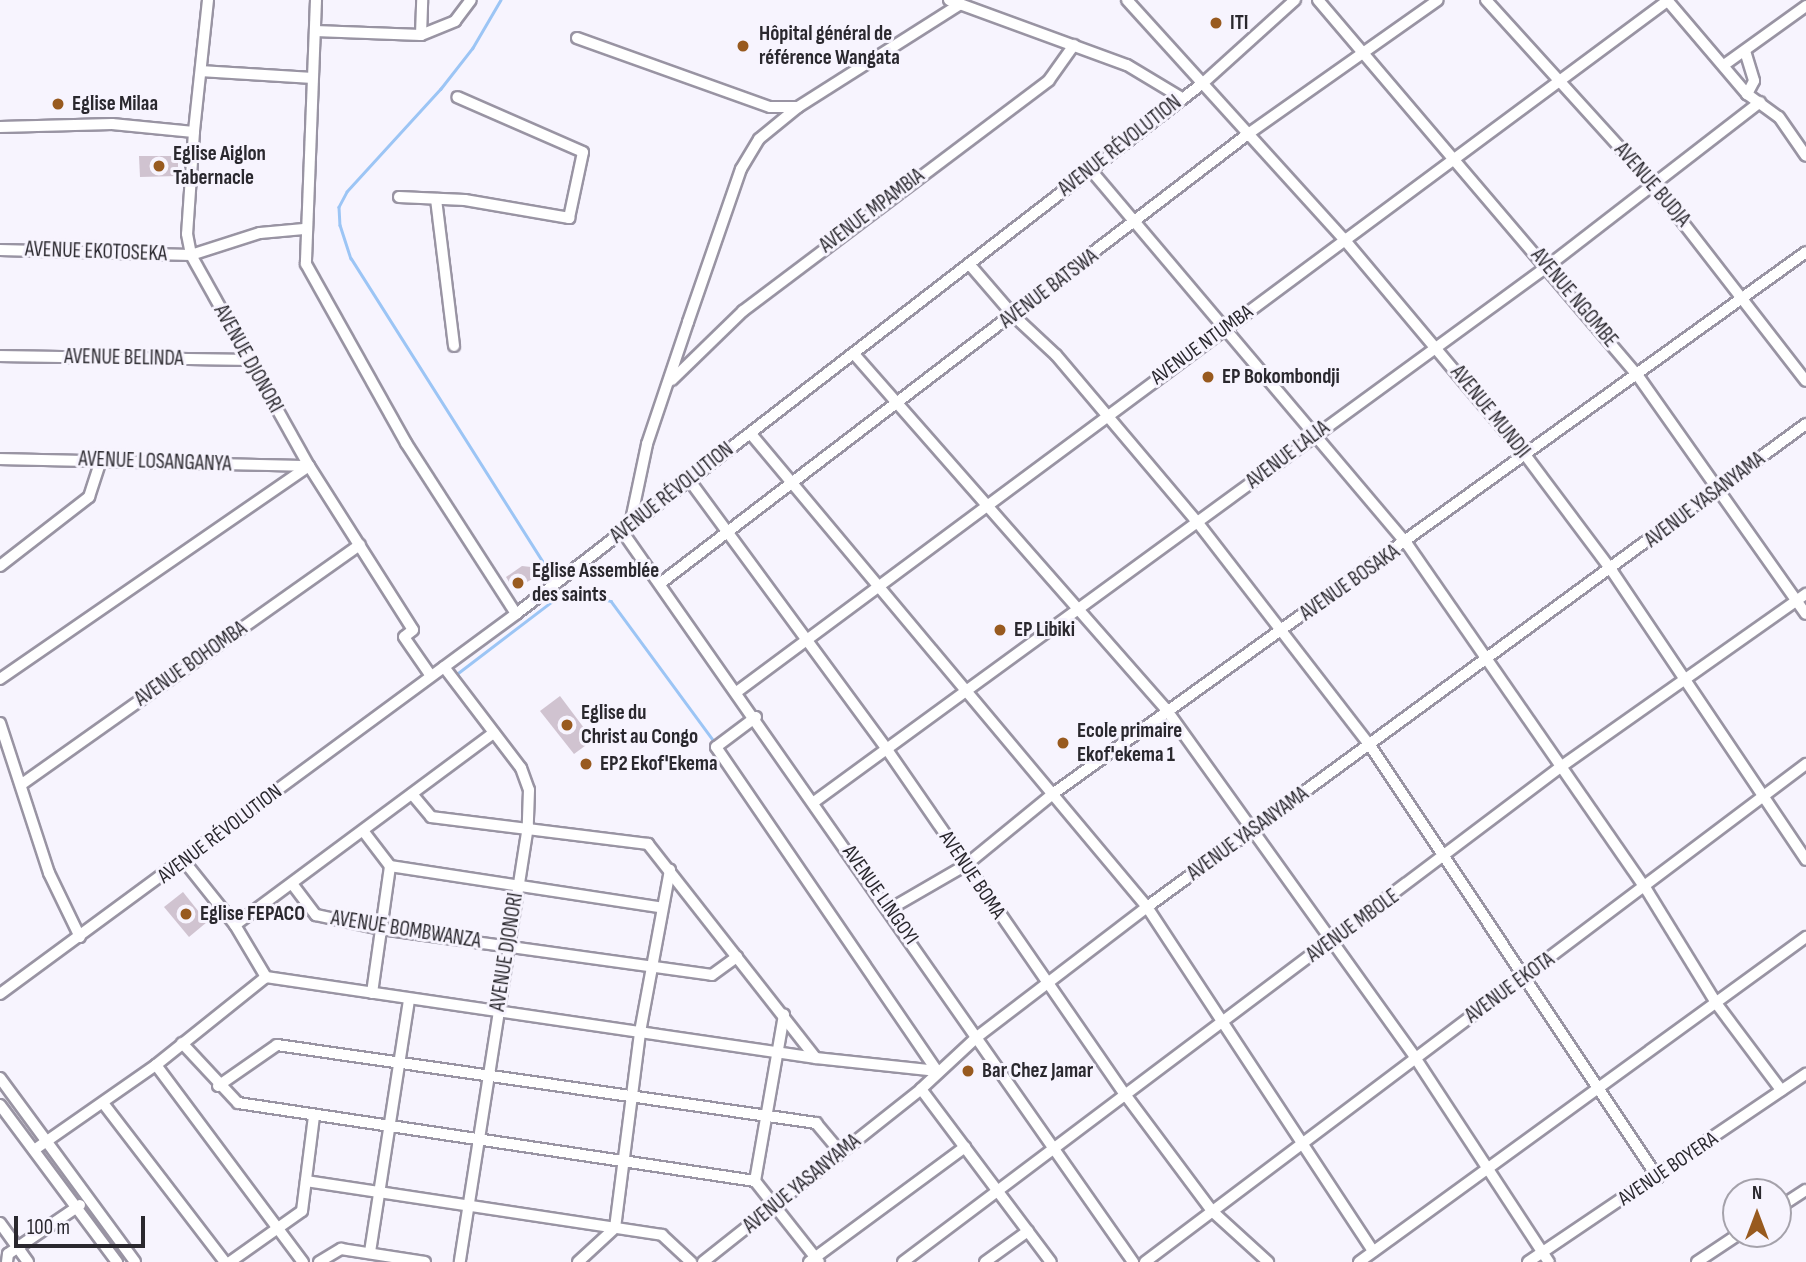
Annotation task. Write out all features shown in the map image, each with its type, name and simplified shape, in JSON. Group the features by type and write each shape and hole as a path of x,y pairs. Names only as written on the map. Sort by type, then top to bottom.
{"street":[{"name":"AVENUE DJONORI","path":"208,0 194,132 187,234 191,255 247,360 309,466 413,630 404,637 432,676"},
{"path":"316,0 304,229 306,264 406,443 516,614"},
{"path":"421,35 422,0"},
{"path":"315,31 421,35 455,21 471,0"},
{"name":"AVENUE MUNDJI","path":"1127,0 1343,238 1435,344 1526,456 1612,571 1806,860"},
{"name":"AVENUE RÉVOLUTION","path":"0,994 516,614 687,477 751,434 1203,83 1296,0"},
{"name":"AVENUE NGOMBE","path":"1318,0 1548,266 1638,376 1802,598 1806,614"},
{"name":"AVENUE BATSWA","path":"662,582 1134,225 1248,134 1438,0"},
{"name":"AVENUE BUDJA","path":"1486,0 1653,184 1746,298 1806,381"},
{"path":"1667,0 1747,94 1779,117 1806,156"},
{"name":"AVENUE NTUMBA","path":"738,691 992,508 1106,414 1227,330 1343,238 1453,156 1561,82 1667,0"},
{"path":"626,528 647,444 672,381 741,169 759,139 798,107 954,2 1127,65 1182,98"},
{"path":"1724,65 1806,6"},
{"path":"577,38 771,107 798,107"},
{"name":"AVENUE MPAMBIA","path":"672,381 743,311 1049,80 1074,45"},
{"path":"1745,51 1754,81 1747,94"},
{"path":"201,71 312,78"},
{"path":"399,197 436,199 567,219 583,152 457,97"},
{"name":"AVENUE LALIA","path":"814,802 888,751 1076,606 1198,523 1435,344 1548,266 1760,102"},
{"path":"0,127 112,124 194,132"},
{"path":"1090,169 1134,225 1227,330 1407,544 1491,659 1646,889 1716,1003 1781,1090"},
{"path":"436,199 453,346"},
{"name":"AVENUE EKOTOSEKA","path":"0,250 191,255 260,233 304,229"},
{"name":"AVENUE BOSAKA","path":"890,909 966,865 1054,793 1407,544 1806,252"},
{"path":"971,265 1013,316 1056,355 1198,523 1369,744 1526,978 1595,1088 1658,1178"},
{"path":"854,354 895,404 992,508 1168,712 1256,829 1414,1056 1546,1257"},
{"name":"AVENUE BELINDA","path":"0,356 247,360"},
{"name":"AVENUE YASANYAMA","path":"704,1262 776,1208 921,1089 937,1071 977,1037 1147,907 1612,571 1806,424"},
{"path":"751,434 1147,907 1373,1251"},
{"name":"AVENUE LOSANGANYA","path":"0,458 309,466"},
{"path":"0,566 76,510 89,497 101,460"},
{"path":"0,679 309,466"},
{"name":"AVENUE BOMA","path":"687,477 888,751 1046,985 1127,1097 1212,1211 1268,1262"},
{"name":"AVENUE LINGOYI","path":"626,528 1133,1262"},
{"name":"AVENUE BOHOMBA","path":"22,784 359,545"},
{"name":"AVENUE MBOLE","path":"903,1262 997,1189 1127,1097 1446,858 1562,766 1802,598"},
{"name":"AVENUE DJONORI","path":"444,667 521,768 528,790 528,826 460,1262"},
{"path":"756,717 716,747 937,1071"},
{"path":"0,723 49,873 80,937"},
{"path":"235,925 293,885 494,733"},
{"name":"AVENUE EKOTA","path":"1145,1262 1414,1056 1526,978 1646,889 1806,764"},
{"path":"412,794 431,817 638,839 670,870 816,1058"},
{"path":"364,832 390,866 659,907"},
{"path":"184,861 235,925 266,977"},
{"path":"372,993 390,866"},
{"path":"578,1262 615,1228 659,907 670,870"},
{"name":"AVENUE BOMBWANZA","path":"293,885 316,915 381,929 712,975 737,957"},
{"path":"1359,1262 1806,937"},
{"path":"34,1150 156,1065 266,977 816,1058 937,1071"},
{"path":"370,1252 409,999"},
{"path":"755,1181 784,1014"},
{"path":"182,1043 218,1086 238,1103 755,1181 814,1260 965,1147"},
{"path":"218,1086 277,1045 631,1099 816,1123 841,1152"},
{"path":"156,1065 303,1262"},
{"name":"AVENUE BOYERA","path":"1528,1262 1546,1257 1806,1073"},
{"path":"0,1078 135,1262"},
{"path":"921,1089 1051,1262"},
{"path":"15,1099 1,1106 117,1262"},
{"path":"103,1103 227,1262 302,1211 314,1116"},
{"path":"306,1181 662,1235 691,1262"},
{"path":"8,1255 88,1200"},
{"path":"0,1223 8,1255"},
{"path":"985,1262 1028,1231"},
{"path":"1697,1262 1722,1245"},
{"path":"319,1262 341,1249 425,1262"},
{"path":"8,1255 28,1262"}],"building":[{"name":"Eglise Aiglon Tabernacle","path":"139,156 178,156 178,176 140,177"},
{"name":"Eglise Assemblée des saints","path":"522,566 531,567 537,576 514,590 506,577"},
{"name":"Eglise du Christ au Congo","path":"560,696 593,740 574,754 540,711"},
{"name":"Eglise FEPACO","path":"183,892 207,922 189,937 164,907"}],"waterway":[{"path":"501,0 473,48 441,89 347,192 339,207 340,225 351,258 552,576"},
{"path":"458,673 567,590"},
{"path":"568,592 611,601 713,740"}],"place":[{"name":"ITI","path":"1216,23"},
{"name":"Hôpital général de référence Wangata","path":"743,46"},
{"name":"Eglise Milaa","path":"58,104"},
{"name":"Eglise Aiglon Tabernacle","path":"159,166"},
{"name":"EP Bokombondji","path":"1208,377"},
{"name":"Eglise Assemblée des saints","path":"518,583"},
{"name":"EP Libiki","path":"1000,630"},
{"name":"Eglise du Christ au Congo","path":"567,725"},
{"name":"Ecole primaire Ekof'ekema 1","path":"1063,743"},
{"name":"EP2 Ekof'Ekema","path":"586,764"},
{"name":"Eglise FEPACO","path":"186,914"},
{"name":"Bar Chez Jamar","path":"968,1071"}]}
